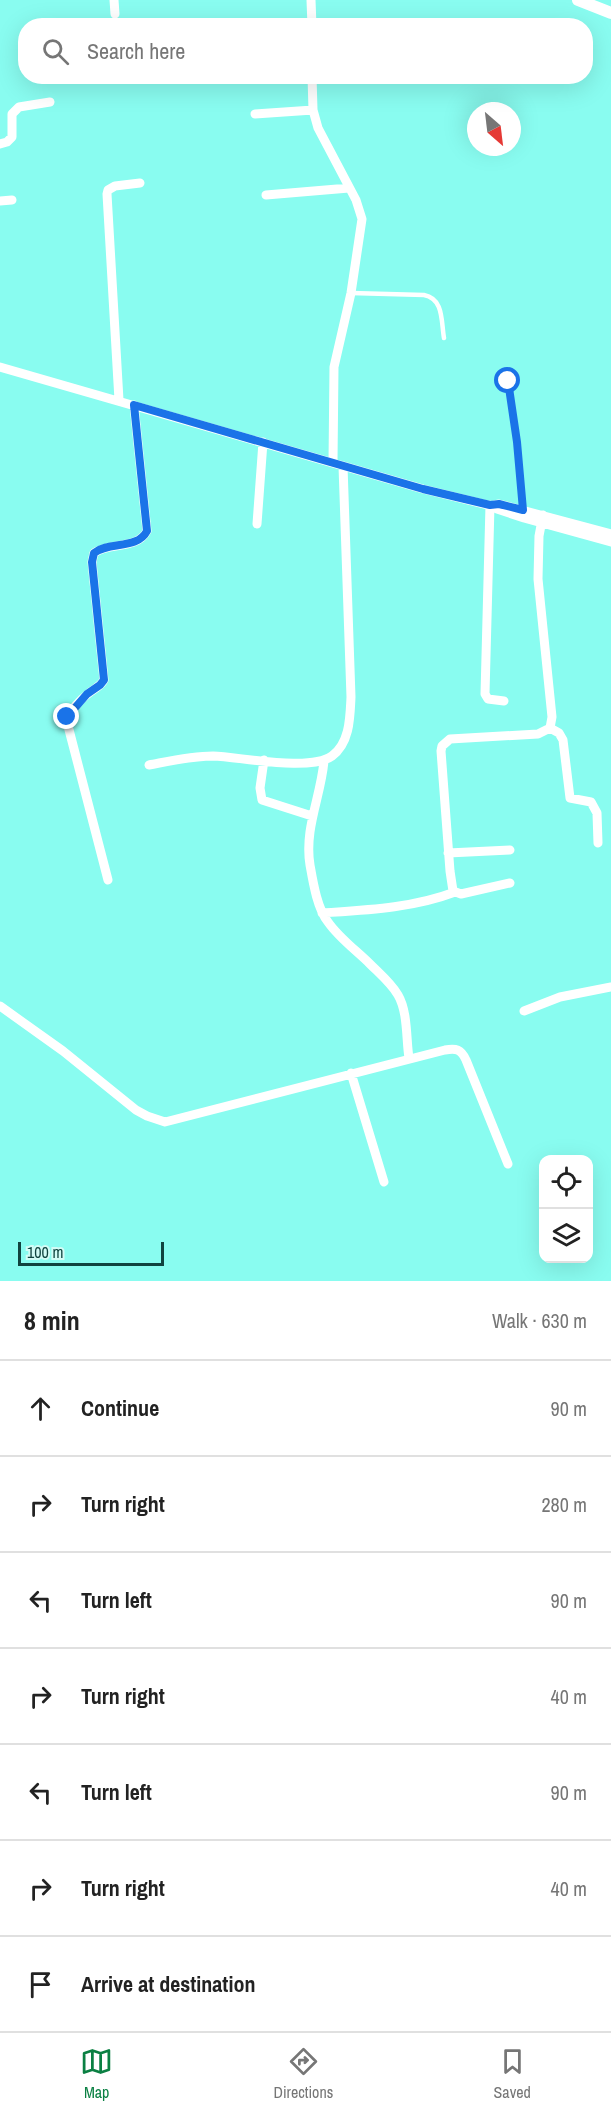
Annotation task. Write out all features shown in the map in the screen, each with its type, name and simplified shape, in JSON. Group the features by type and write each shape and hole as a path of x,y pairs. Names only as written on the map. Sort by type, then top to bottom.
{"street":[{"path":"114,0 115,14"},
{"path":"311,0 312,18"},
{"path":"578,0 611,13"},
{"path":"149,765 212,756 298,763 324,761 341,747 346,735 350,712 334,367 351,293 362,219 349,188 322,139 313,110 312,84"},
{"path":"0,144 8,142 12,137 12,114 16,109 50,102"},
{"path":"255,114 313,110"},
{"path":"119,400 107,194 108,190 115,186 140,183"},
{"path":"266,195 349,188"},
{"path":"0,201 12,200"},
{"path":"0,367 423,489 523,510 542,519 611,542"},
{"path":"108,880 67,722 70,713 104,680 92,562 94,553 103,548 135,542 143,538 147,531 134,405"},
{"path":"257,524 263,442"},
{"path":"491,505 496,509 611,534"},
{"path":"491,505 485,696 488,699 504,701"},
{"path":"455,892 452,886 448,853 441,751 444,743 455,738 538,734 550,728 552,717 538,579 542,519"},
{"path":"550,728 562,735 570,798 591,802 596,809 598,843"},
{"path":"264,760 260,788 262,800 312,816"},
{"path":"324,761 309,842 310,866 322,913 328,922 387,981 399,997 409,1059"},
{"path":"448,853 510,850"},
{"path":"322,913 360,911 421,903 455,892 461,894 510,883"},
{"path":"524,1011 560,997 611,987"},
{"path":"0,1006 136,1110 165,1122 351,1072 458,1049 463,1052 508,1164"},
{"path":"351,1072 384,1182"}],"lane":[{"path":"351,293 424,295 434,298 439,305 444,338"},
{"path":"508,381 517,442 523,510"}],"route":[{"path":"67,717 87,694 104,680 92,562 94,553 103,548 135,542 143,538 147,531 134,405 423,489 492,506 499,504 523,510 517,442 508,381"}]}
